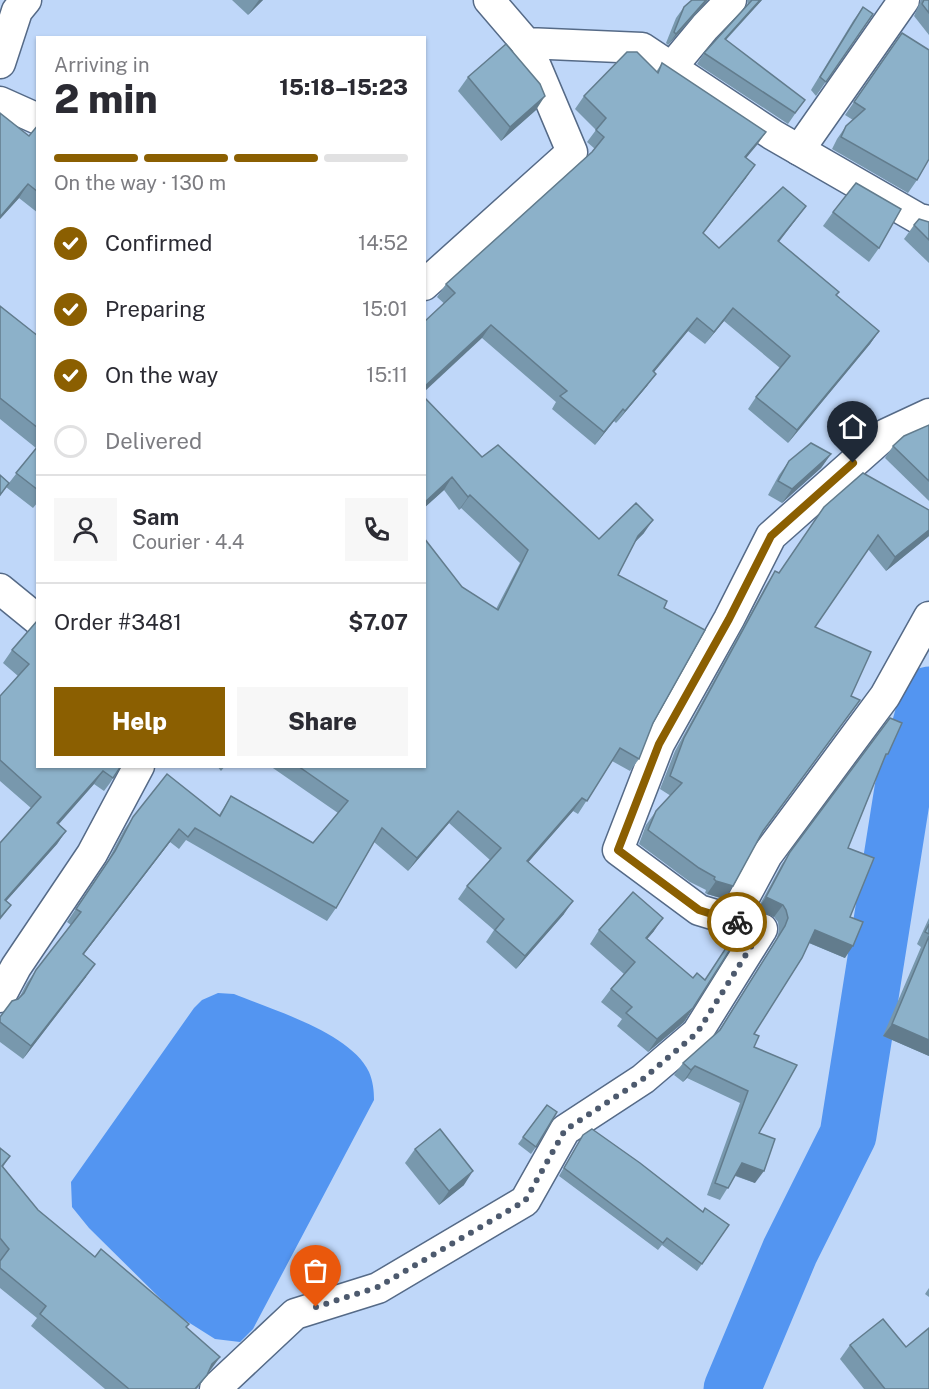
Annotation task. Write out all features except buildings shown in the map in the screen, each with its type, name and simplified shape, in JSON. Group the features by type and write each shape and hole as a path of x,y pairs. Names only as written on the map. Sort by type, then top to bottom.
{"street":[{"path":"0,63 17,11 26,0"},
{"path":"426,283 572,152 526,44 489,0"},
{"path":"671,68 731,0"},
{"path":"799,150 904,0"},
{"path":"526,44 642,48 772,135 919,219 929,221"},
{"path":"0,102 36,118"},
{"path":"215,1389 295,1314 378,1287 525,1201 565,1130 643,1079 697,1033 762,929 699,910 618,850 659,744 729,619 771,536 886,434 929,414"},
{"path":"0,589 36,618"},
{"path":"732,920 767,855 885,696 929,617"},
{"path":"0,997 16,967 92,854 138,768"}],"water":[{"path":"218,993 234,994 289,1015 329,1034 360,1058 369,1072 374,1093 374,1100 253,1329 240,1342 215,1339 177,1315 89,1228 72,1207 71,1182 194,1008 202,1000"}],"waterway":[{"path":"732,1389 790,1251 848,1135 903,789 929,695"}],"way so far":[{"path":"316,1307 378,1287 525,1201 565,1130 643,1079 697,1033 762,929 737,922"}],"route":[{"path":"737,922 699,910 618,850 659,744 729,619 771,536 853,463"}]}
